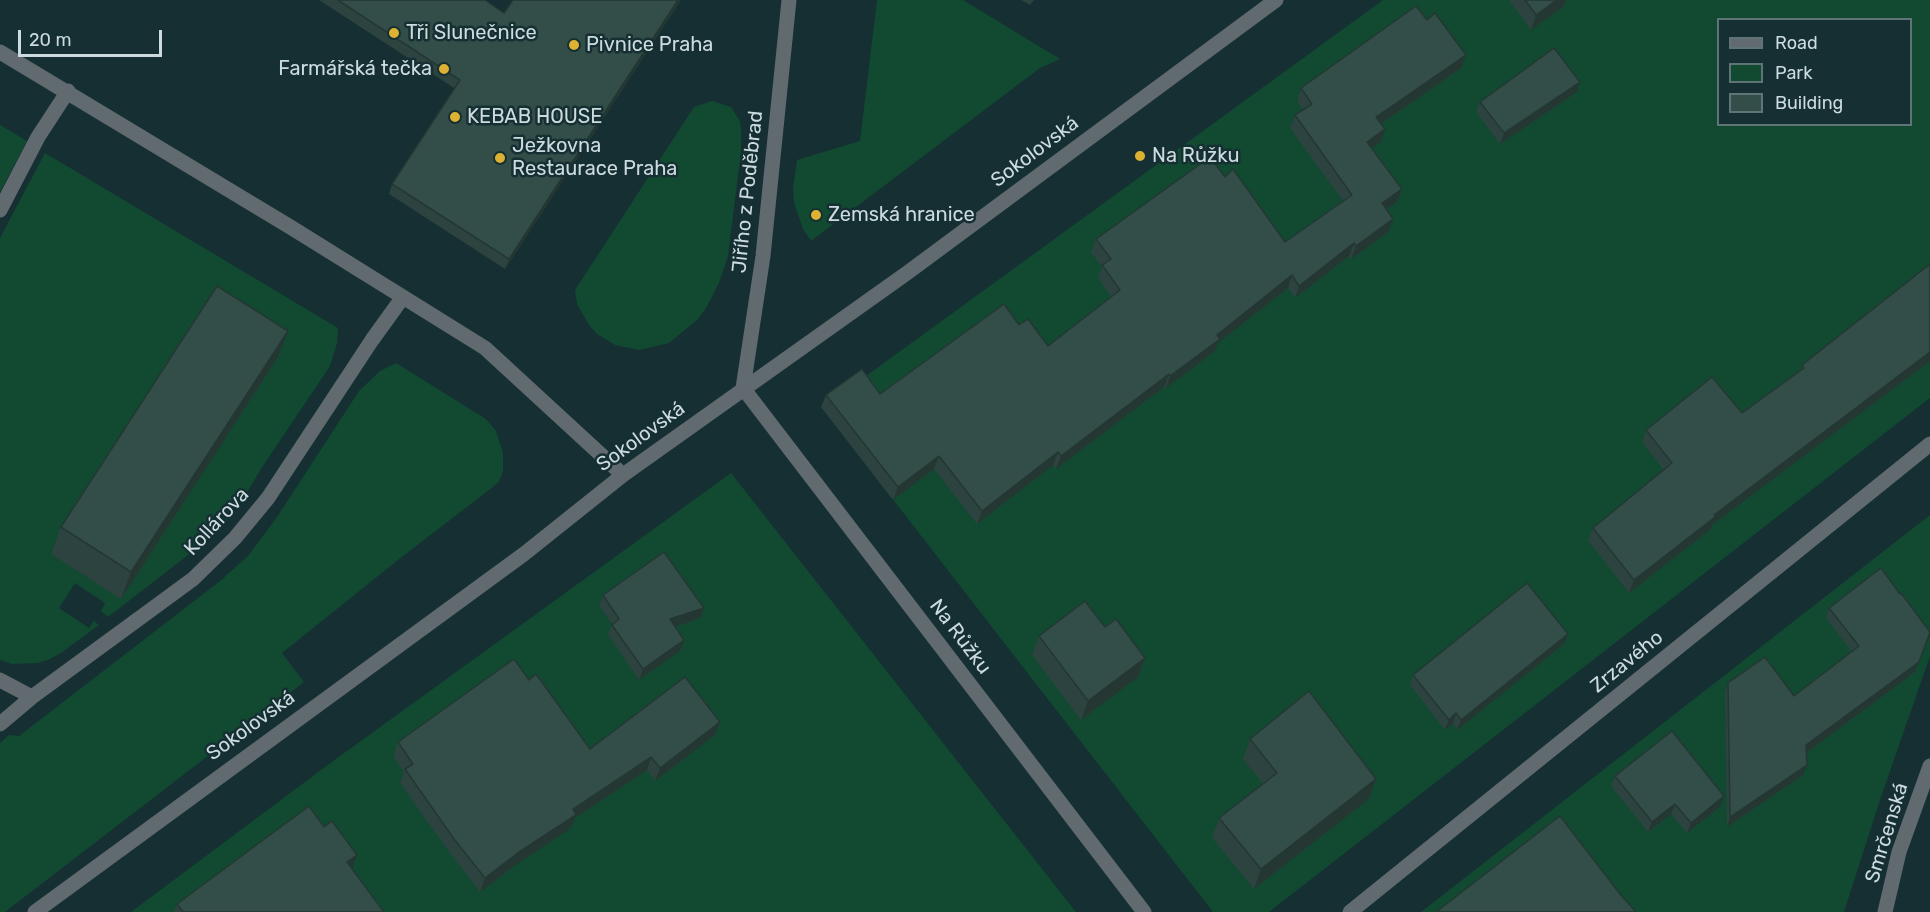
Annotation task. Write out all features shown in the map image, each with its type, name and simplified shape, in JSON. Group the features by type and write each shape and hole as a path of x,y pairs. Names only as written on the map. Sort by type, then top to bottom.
{"street":[{"name":"Jiřího z Poděbrad","path":"743,388 763,256 789,0"},
{"name":"Sokolovská","path":"35,912 524,554 623,475 907,273 1276,0"},
{"path":"0,52 485,348 623,475"},
{"path":"0,210 38,137 68,92"},
{"name":"Kollárova","path":"32,697 193,579 235,538 268,498 403,297"},
{"name":"Na Růžku","path":"743,388 1144,912"},
{"name":"Zrzavého","path":"1350,912 1930,444"},
{"path":"0,680 32,697 0,724"},
{"name":"Smrčenská","path":"1885,912 1899,852 1930,766"}],"green space":[{"path":"877,0 963,0 1060,59 1040,68 811,241 803,229 794,203 793,189 797,160 860,141"},
{"path":"1383,0 1930,0 1930,398 1269,912 1213,912 822,408"},
{"path":"712,101 731,107 740,121 741,129 741,152 728,256 719,283 697,320 669,343 639,350 615,345 597,334 589,325 577,304 575,290 694,107"},
{"path":"0,125 27,141 0,192"},
{"path":"45,153 338,328 337,343 330,366 243,499 220,529 108,617 101,611 105,603 75,583 59,608 89,628 94,621 99,625 50,659 38,663 11,664 0,660 0,238"},
{"path":"396,363 486,419 496,431 503,453 503,472 498,483 282,653 304,682 5,912 0,912 0,743 9,735 19,736 220,581 248,556 277,517 359,391 380,371"},
{"path":"731,473 1076,912 131,912 329,764"},
{"path":"1930,515 1930,656 1844,912 1421,912"}],"building":[{"path":"338,0 485,0 504,13 513,0 678,0 509,259 392,184 460,80"},
{"path":"1525,0 1557,0 1536,15"},
{"path":"1416,6 1427,20 1435,13 1466,55 1376,117 1385,129 1367,142 1402,189 1382,203 1393,219 1356,246 1354,243 1299,286 1292,275 1217,335 1220,339 1170,376 1169,374 1061,456 1058,452 982,511 939,456 898,487 826,395 862,369 880,394 1004,304 1019,325 1028,319 1048,346 1120,290 1102,265 1111,259 1096,239 1210,157 1225,177 1233,169 1285,242 1352,195 1295,115 1312,104 1301,88"},
{"path":"1554,48 1580,82 1504,133 1480,102"},
{"path":"1930,264 1930,352 1714,515 1715,517 1634,580 1593,528 1672,463 1646,430 1712,377 1742,413 1804,368 1802,365"},
{"path":"217,286 288,331 131,572 61,527"},
{"path":"664,552 704,608 670,619 684,640 643,669 612,625 619,619 603,595"},
{"path":"1881,568 1930,632 1919,662 1806,745 1807,765 1730,817 1728,683 1765,657 1794,696 1859,646 1829,608"},
{"path":"1527,583 1568,634 1461,720 1456,713 1449,720 1413,675"},
{"path":"1085,601 1105,627 1116,619 1145,658 1088,701 1039,636"},
{"path":"514,659 529,680 536,674 590,749 685,677 720,722 660,768 651,757 573,809 576,815 519,852 485,878 454,839 405,769 413,764 398,742"},
{"path":"1309,691 1376,779 1261,869 1219,818 1277,773 1250,739"},
{"path":"1672,731 1724,796 1691,823 1675,804 1652,822 1615,776"},
{"path":"309,806 324,827 332,821 357,855 347,862 384,912 183,912 177,904"},
{"path":"1560,816 1636,912 1436,912"}],"place":[{"name":"Tři Slunečnice","path":"394,33"},
{"name":"Pivnice Praha","path":"574,45"},
{"name":"Farmářská tečka","path":"444,69"},
{"name":"KEBAB HOUSE","path":"455,117"},
{"name":"Na Růžku","path":"1140,156"},
{"name":"Ježkovna Restaurace Praha","path":"500,158"},
{"name":"Zemská hranice","path":"816,215"}]}
